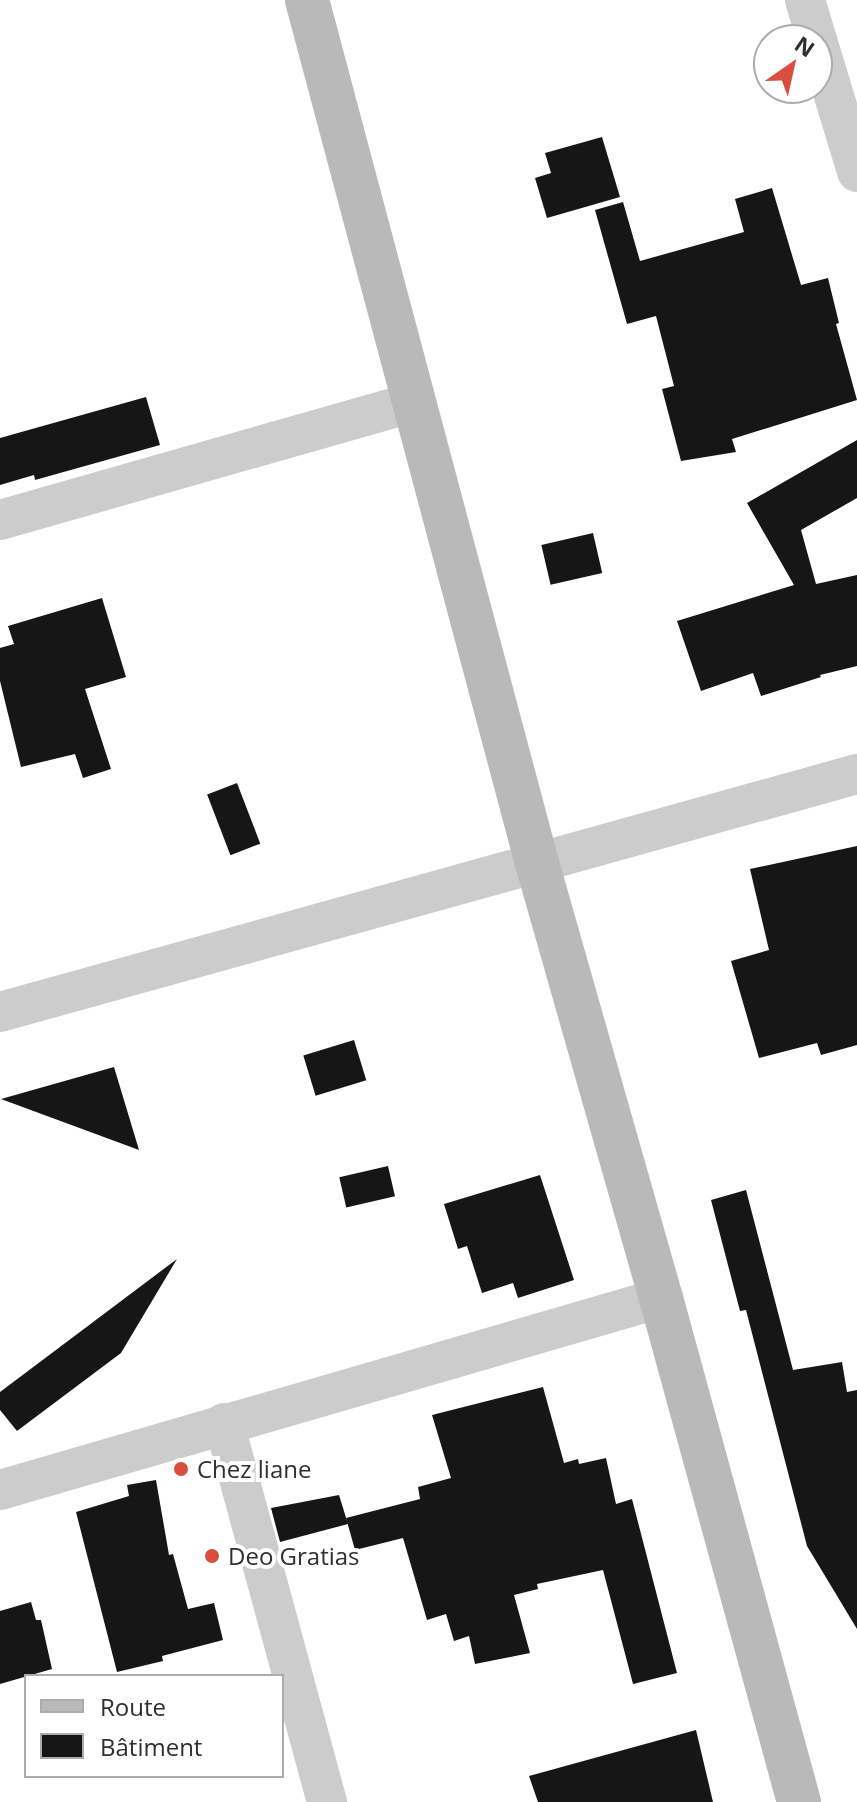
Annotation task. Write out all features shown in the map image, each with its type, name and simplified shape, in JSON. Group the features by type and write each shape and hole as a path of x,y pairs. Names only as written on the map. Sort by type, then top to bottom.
{"street":[{"path":"307,0 537,863 661,1298 799,1802"},
{"path":"805,0 812,24"},
{"path":"833,93 857,172"},
{"path":"0,520 415,402"},
{"path":"0,1012 857,774"},
{"path":"0,1490 661,1298"},
{"path":"224,1423 327,1802"}],"building":[{"path":"602,137 620,197 547,218 535,178 551,173 545,153"},
{"path":"772,188 801,285 828,278 839,323 836,324 857,400 732,439 736,452 681,461 662,389 674,386 656,316 627,324 595,210 623,202 640,261 744,232 735,199"},
{"path":"146,397 160,445 35,480 34,475 0,485 0,438"},
{"path":"857,440 857,498 801,530 816,584 857,575 857,666 820,675 761,696 753,673 701,691 677,621 794,585 747,503"},
{"path":"593,533 602,573 551,585 541,545"},
{"path":"102,598 126,677 85,689 111,769 83,778 75,754 21,767 0,681 0,648 14,644 8,626"},
{"path":"237,783 260,844 230,855 207,794"},
{"path":"857,846 857,1045 821,1055 817,1043 759,1058 731,961 769,950 750,869"},
{"path":"354,1040 366,1080 316,1096 303,1055"},
{"path":"114,1067 139,1150 1,1099"},
{"path":"388,1166 395,1196 346,1207 339,1177"},
{"path":"540,1175 574,1280 518,1298 513,1283 482,1293 467,1246 458,1249 444,1204"},
{"path":"746,1190 793,1370 842,1362 847,1392 857,1390 857,1629 807,1546 746,1310 740,1311 711,1200"},
{"path":"177,1259 121,1353 17,1431 0,1410 0,1392"},
{"path":"543,1387 564,1463 578,1459 579,1464 606,1458 616,1504 632,1499 677,1673 633,1684 603,1570 537,1584 538,1589 514,1595 530,1653 475,1664 469,1636 454,1641 446,1614 427,1620 403,1538 355,1550 346,1518 420,1499 418,1487 451,1478 432,1415"},
{"path":"156,1480 169,1555 173,1554 188,1609 214,1603 223,1640 162,1656 163,1661 117,1672 76,1512 129,1496 127,1485"},
{"path":"339,1495 348,1524 280,1542 271,1508"},
{"path":"31,1602 36,1620 41,1620 52,1669 24,1674 24,1677 0,1684 0,1611"},
{"path":"696,1730 713,1802 538,1802 529,1776"}],"place":[{"name":"Chez liane","path":"181,1469"},
{"name":"Deo Gratias","path":"212,1556"}]}
